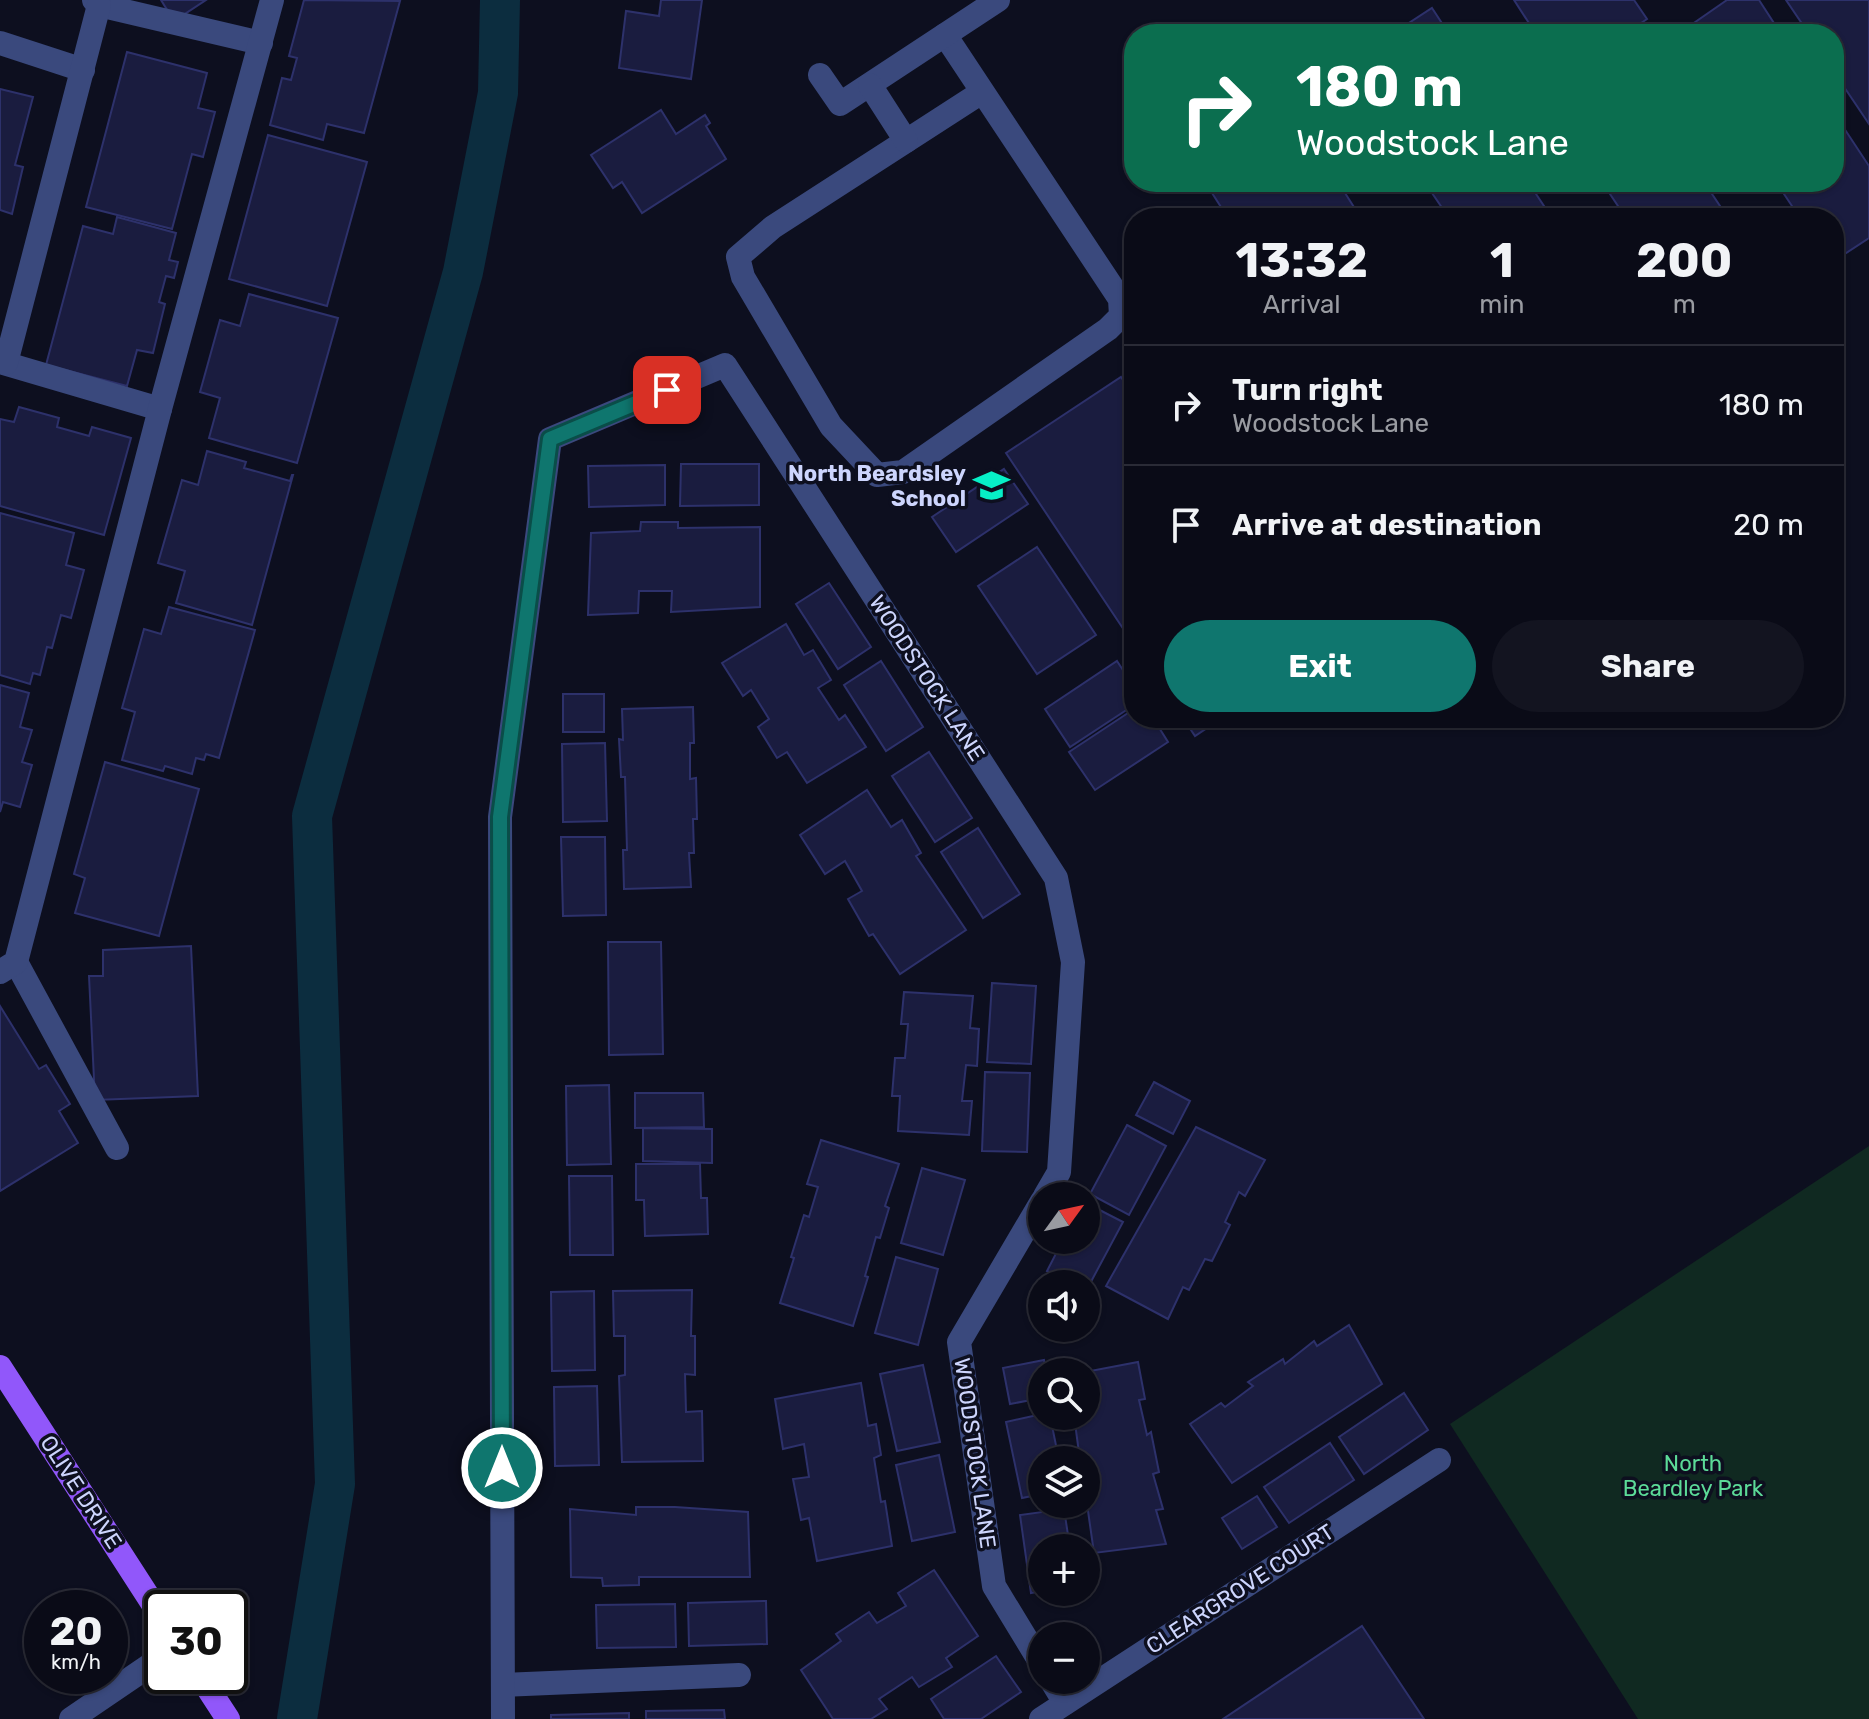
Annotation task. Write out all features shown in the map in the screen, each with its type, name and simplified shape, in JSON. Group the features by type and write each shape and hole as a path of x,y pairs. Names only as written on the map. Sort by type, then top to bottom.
{"main road":[{"name":"OLIVE DRIVE","path":"0,1367 144,1590"},
{"path":"212,1694 228,1719"}],"street":[{"path":"117,1148 8,967 272,0"},
{"path":"820,75 840,104 998,0"},
{"path":"160,409 3,363 83,70 97,3 261,43"},
{"path":"945,35 1120,299 1121,316 1108,329 903,472 877,475 831,426 743,277 738,257 773,227 982,92"},
{"path":"0,43 83,70"},
{"path":"870,85 906,141"},
{"name":"WOODSTOCK LANE","path":"503,1685 500,817 550,439 725,365 734,378 1056,878 1073,962 1059,1172 1053,1182"},
{"name":"WOODSTOCK LANE","path":"1028,1225 959,1342 994,1586 1028,1642"},
{"name":"CLEARGROVE COURT","path":"1041,1719 1439,1460"},
{"path":"71,1719 144,1669"},
{"path":"503,1719 503,1685 739,1675"},
{"path":"1060,1694 1065,1703"}],"green space":[{"name":"North Beardley Park","path":"1869,1146 1869,1719 1638,1719 1450,1424"}],"building":[{"path":"161,0 206,0 174,21"},
{"path":"304,0 400,1 364,133 327,124 323,140 270,125 282,78 291,80 297,58 289,56"},
{"path":"661,0 702,0 691,79 619,68 626,11 659,16"},
{"path":"1514,0 1634,0 1647,19 1640,24 1530,24"},
{"path":"1727,0 1759,0 1775,24 1692,24"},
{"path":"1786,0 1869,0 1869,124 1844,87 1844,24 1802,24"},
{"path":"1432,8 1442,24 1407,24"},
{"path":"127,52 207,73 198,108 215,112 203,157 192,154 172,229 86,207"},
{"path":"0,89 33,97 15,165 23,167 12,214 0,210"},
{"path":"661,110 676,134 705,115 710,123 706,126 726,159 642,213 622,182 613,188 591,155"},
{"path":"1844,128 1869,166 1869,238 1844,254 1844,208 1793,208 1783,192 1844,192"},
{"path":"268,135 367,162 327,306 229,279"},
{"path":"1211,192 1344,192 1355,208 1222,208"},
{"path":"1431,192 1535,192 1545,208 1442,208"},
{"path":"1609,192 1711,192 1721,208 1619,208"},
{"path":"117,217 176,233 169,260 178,262 174,278 166,276 159,302 165,304 153,353 137,350 127,386 46,365 83,226 113,234"},
{"path":"249,294 338,318 297,463 209,438 220,398 200,392 220,320 240,326"},
{"path":"1121,377 1124,382 1124,630 1006,453"},
{"path":"19,407 59,418 57,427 89,436 92,427 131,438 104,535 0,506 0,419 14,422"},
{"path":"207,451 246,462 244,468 290,481 293,475 252,625 176,603 185,571 158,563 182,480 198,485"},
{"path":"681,464 759,464 759,505 680,506"},
{"path":"665,465 665,505 589,507 588,466"},
{"path":"1004,469 1028,504 956,552 932,517"},
{"path":"0,513 74,533 66,565 84,570 71,618 61,615 52,648 47,647 40,675 33,673 30,684 0,675"},
{"path":"641,522 678,522 678,528 760,527 760,607 671,612 672,591 639,591 638,613 588,615 591,533 640,531"},
{"path":"1037,547 1096,635 1037,674 978,586"},
{"path":"829,583 871,647 838,669 796,604"},
{"path":"169,607 255,630 219,758 206,754 204,760 196,758 192,774 165,766 163,771 122,760 135,712 122,708 144,629 161,634"},
{"path":"786,624 804,655 813,650 831,680 818,688 839,720 845,715 866,747 807,783 787,752 777,758 758,727 769,719 751,690 743,696 722,663"},
{"path":"881,661 923,727 886,751 844,685"},
{"path":"1117,661 1124,672 1124,712 1070,747 1045,709"},
{"path":"0,685 29,693 20,727 32,730 22,762 32,765 20,807 3,802 0,812"},
{"path":"563,694 604,694 604,732 563,732"},
{"path":"693,707 694,743 690,743 690,779 696,778 697,819 693,819 694,853 689,853 691,887 624,889 623,850 627,850 625,777 621,777 619,739 623,740 622,709"},
{"path":"1124,716 1124,728 1159,728 1168,742 1095,790 1069,752"},
{"path":"1190,728 1207,728 1195,736"},
{"path":"605,743 607,821 563,822 562,744"},
{"path":"929,752 972,818 935,842 892,776"},
{"path":"105,762 199,789 159,936 75,913 85,878 74,874"},
{"path":"867,790 891,827 902,820 921,853 916,856 966,930 900,974 873,934 869,936 848,899 862,891 845,861 825,874 800,835"},
{"path":"978,828 1020,894 983,918 941,852"},
{"path":"561,837 605,837 606,915 563,916"},
{"path":"608,942 661,942 663,1054 609,1055"},
{"path":"191,946 198,1096 95,1100 89,976 103,976 103,950"},
{"path":"992,983 1036,986 1031,1064 987,1062"},
{"path":"904,992 973,996 970,1028 979,1029 977,1066 966,1065 962,1101 972,1101 969,1135 898,1131 900,1096 892,1096 895,1058 905,1058 908,1024 901,1024"},
{"path":"0,1006 39,1069 46,1065 70,1104 59,1111 78,1143 0,1191"},
{"path":"985,1072 1030,1073 1027,1152 982,1151"},
{"path":"1154,1082 1190,1101 1173,1134 1136,1115"},
{"path":"609,1085 611,1164 567,1165 566,1086"},
{"path":"635,1093 703,1093 704,1127 635,1128"},
{"path":"1127,1125 1166,1146 1129,1215 1100,1199 1100,1182 1096,1182"},
{"path":"1196,1127 1265,1160 1245,1196 1239,1192 1225,1222 1230,1225 1212,1261 1205,1259 1189,1290 1183,1287 1168,1319 1106,1286"},
{"path":"643,1128 712,1129 712,1163 643,1161"},
{"path":"821,1140 899,1164 853,1326 780,1303 804,1215 809,1217 818,1187 807,1184"},
{"path":"636,1164 700,1164 701,1198 707,1198 708,1234 645,1236 644,1200 636,1200"},
{"path":"922,1168 965,1180 943,1255 901,1243"},
{"path":"569,1176 612,1176 613,1255 570,1255"},
{"path":"1100,1210 1123,1222 1097,1270 1048,1270 1056,1254 1100,1254"},
{"path":"896,1257 938,1269 918,1345 875,1333"},
{"path":"692,1290 691,1336 695,1336 695,1375 685,1374 686,1412 702,1411 703,1461 622,1462 619,1376 625,1375 625,1336 614,1336 613,1291"},
{"path":"594,1291 595,1370 552,1371 551,1292"},
{"path":"1349,1325 1382,1384 1232,1483 1190,1424 1221,1403 1225,1407 1253,1386 1248,1382 1283,1359 1285,1364 1314,1341 1317,1346"},
{"path":"1138,1362 1145,1399 1139,1400 1147,1435 1151,1432 1159,1472 1153,1474 1163,1509 1156,1510 1166,1544 1100,1552 1100,1534 1091,1534 1089,1518 1100,1518 1100,1446 1078,1446 1076,1430 1100,1430 1100,1369"},
{"path":"1028,1363 1028,1401 1010,1404 1003,1368"},
{"path":"923,1365 940,1442 897,1451 880,1374"},
{"path":"861,1383 868,1426 876,1424 881,1455 874,1458 892,1546 817,1561 809,1518 801,1520 793,1479 809,1477 804,1444 783,1449 775,1399"},
{"path":"597,1386 599,1465 555,1466 554,1387"},
{"path":"1404,1393 1428,1430 1364,1474 1339,1437"},
{"path":"1028,1417 1028,1430 1053,1430 1056,1446 1028,1446 1028,1497 1022,1498 1006,1422"},
{"path":"1330,1443 1354,1480 1289,1523 1264,1487"},
{"path":"939,1455 955,1532 912,1541 896,1465"},
{"path":"1257,1496 1277,1527 1242,1549 1222,1518"},
{"path":"636,1507 748,1512 750,1577 639,1577 639,1585 603,1586 602,1578 571,1577 570,1509 636,1515"},
{"path":"1028,1514 1028,1518 1065,1518 1068,1534 1028,1534 1028,1572 1020,1515"},
{"path":"934,1570 978,1636 946,1658 952,1667 919,1687 912,1677 879,1699 887,1709 871,1719 833,1719 801,1670 841,1641 836,1634 869,1612 877,1623 906,1606 898,1593"},
{"path":"766,1601 767,1644 689,1646 688,1603"},
{"path":"675,1604 676,1647 597,1648 596,1605"},
{"path":"1362,1626 1424,1719 1223,1719"},
{"path":"996,1656 1021,1692 981,1719 944,1719 931,1699"},
{"path":"724,1710 725,1719 646,1719 646,1711"},
{"path":"629,1713 629,1719 551,1719 551,1715"}],"waterway":[{"path":"297,1719 335,1484 312,816 463,272 498,93 500,0"}],"place":[{"name":"North Beardsley School","path":"992,486"}],"route":[{"path":"502,1468 500,817 550,439 667,390"}]}
